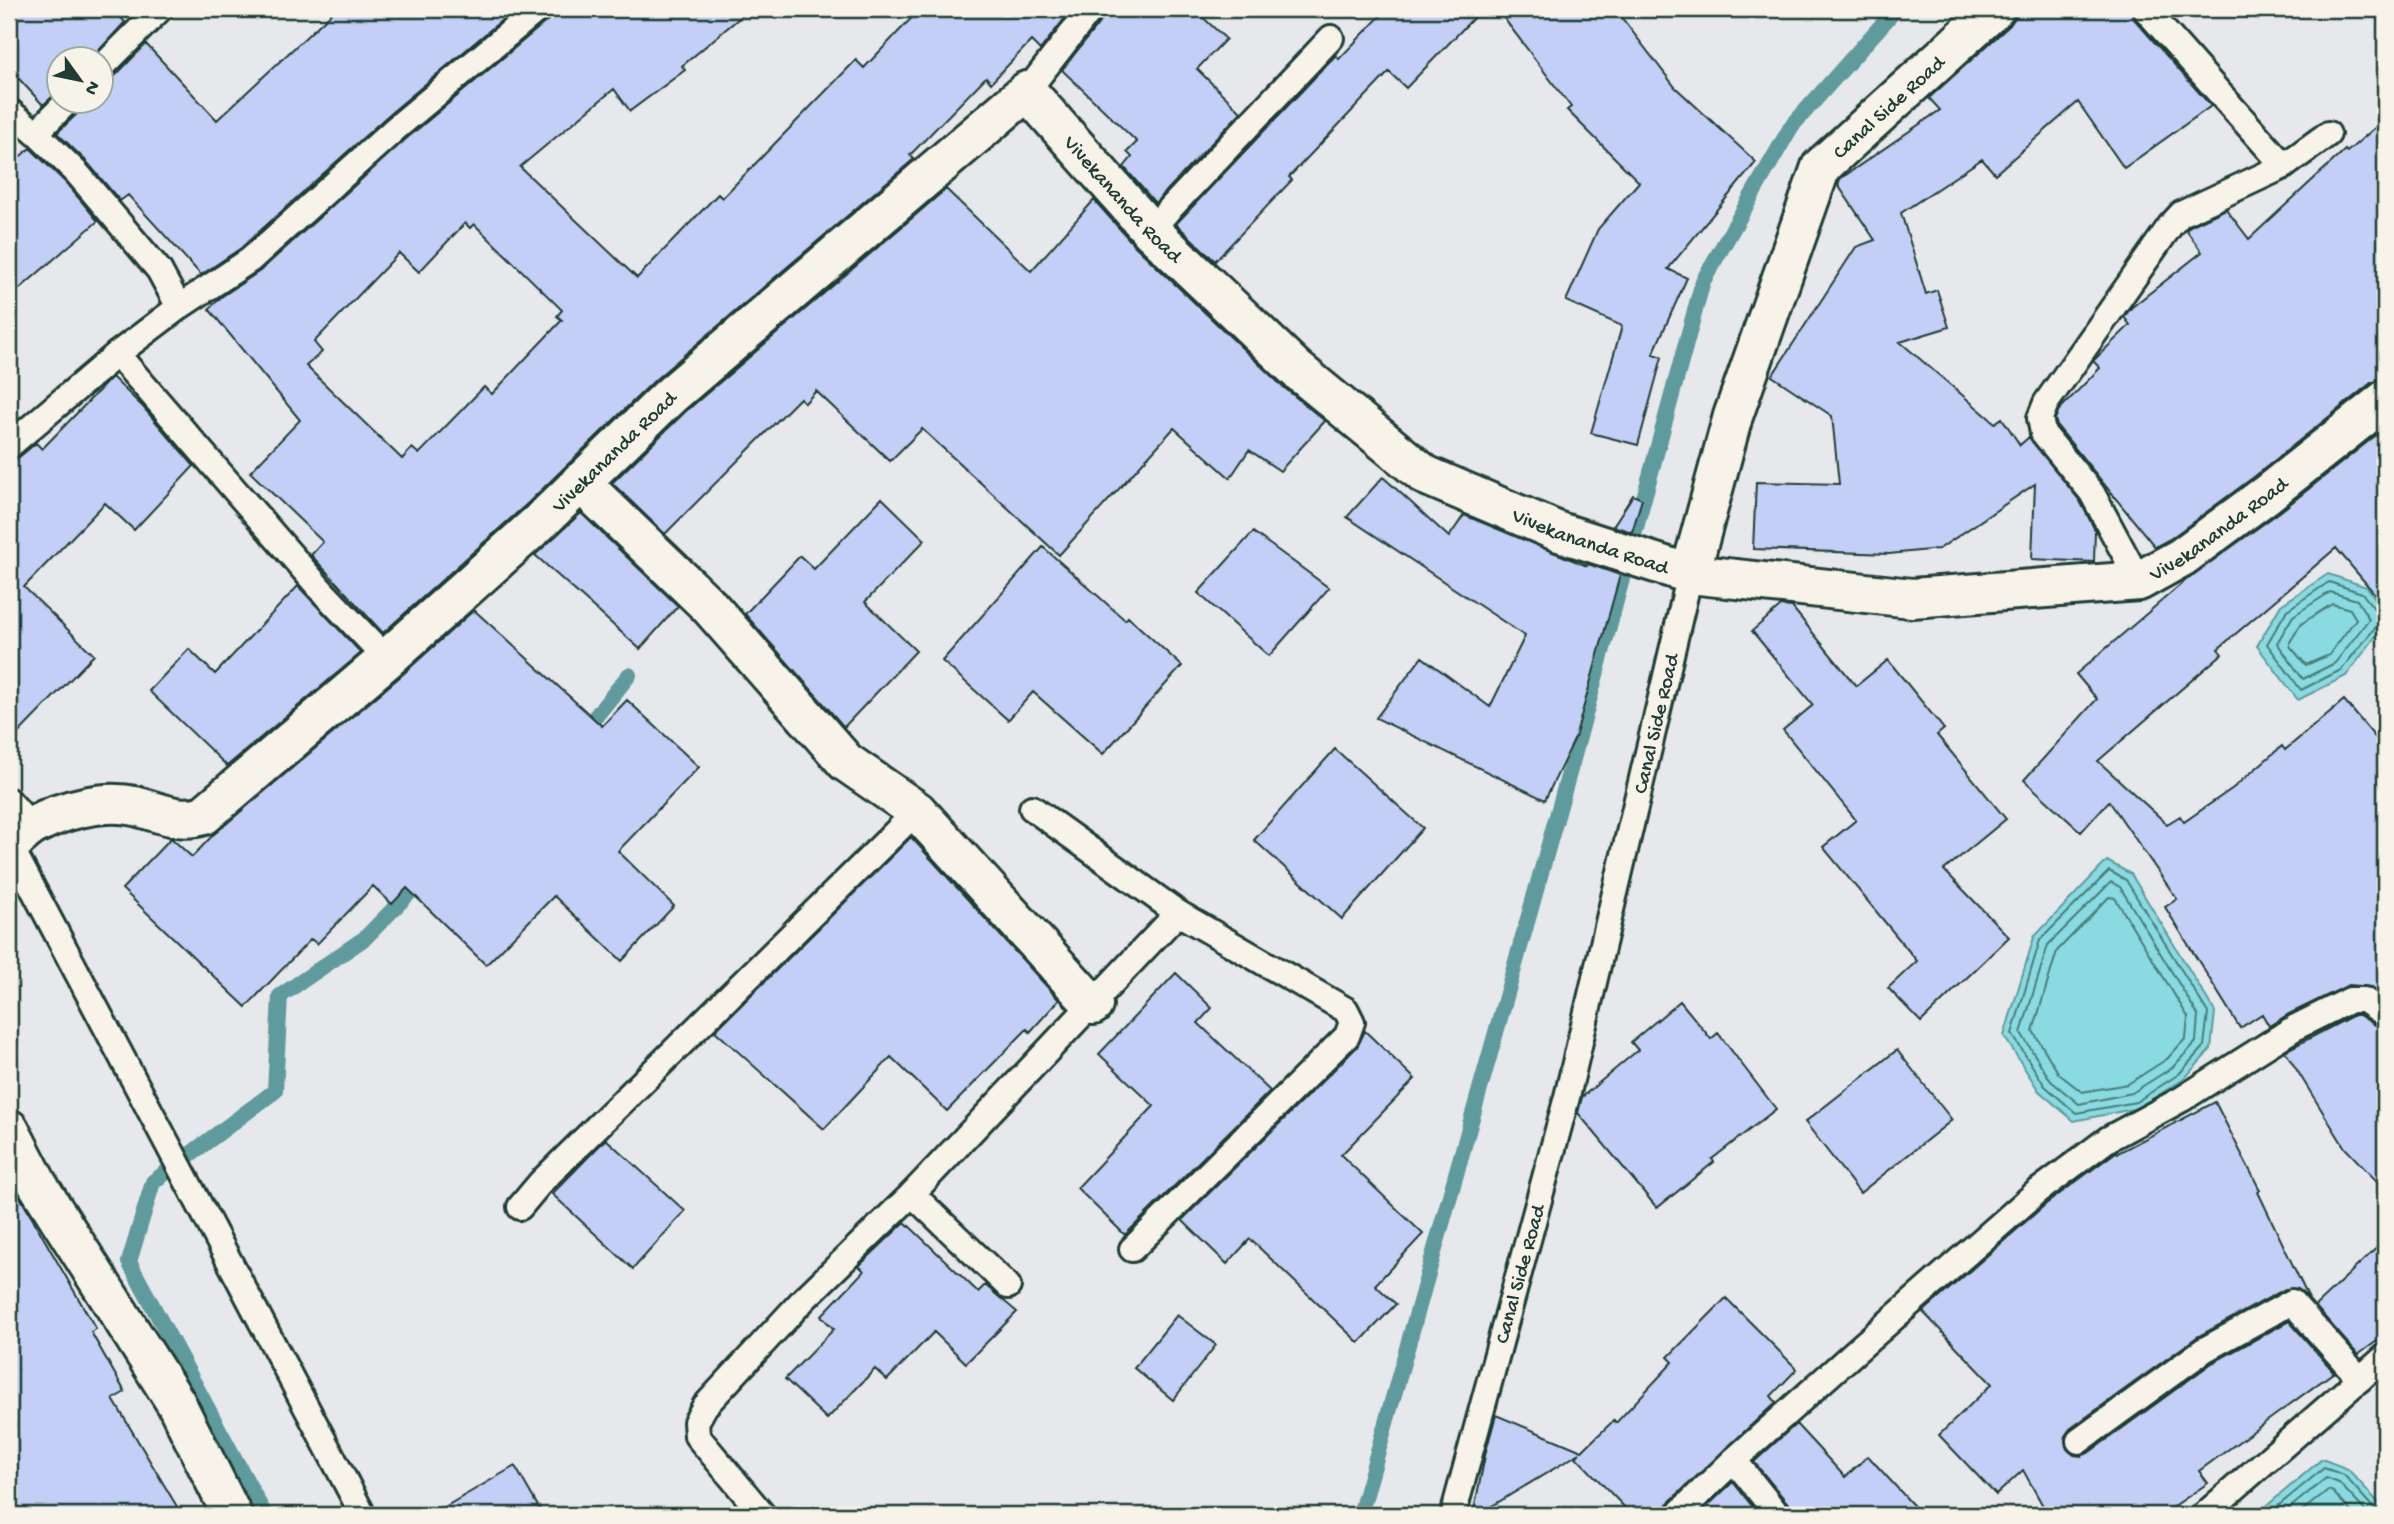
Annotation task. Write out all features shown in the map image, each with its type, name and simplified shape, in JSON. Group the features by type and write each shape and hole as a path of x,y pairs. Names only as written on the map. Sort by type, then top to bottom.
{"street":[{"name":"Canal Side Road","path":"1681,571 1821,167 1996,9"},
{"name":"Vivekananda Road","path":"15,830 64,812 109,804 133,806 191,820 204,815 387,659 670,396 1027,91 1150,230 1296,369 1425,475 1559,532 1681,571 1912,598 2139,581 2182,557 2385,400"},
{"path":"580,482 709,606 846,762 917,810 1093,1005"},
{"path":"9,1129 38,1185 176,1403 232,1515"}],"lane":[{"path":"116,53 160,9"},
{"path":"9,446 117,354 179,307 250,260 396,128 538,9"},
{"path":"1027,91 1091,9"},
{"path":"2145,9 2284,166"},
{"path":"1150,230 1331,38"},
{"path":"9,111 77,173 159,270 179,307"},
{"path":"36,133 53,116"},
{"path":"2139,581 2092,493 2043,433 2040,418 2046,403 2181,214 2284,166 2328,134"},
{"path":"117,354 323,592 387,659"},
{"name":"Canal Side Road","path":"1453,1515 1567,1097 1681,571"},
{"path":"1032,808 1178,913 1346,1010 1352,1022 1347,1036 1132,1248"},
{"path":"520,1207 541,1182 917,810"},
{"path":"15,830 363,1515"},
{"path":"763,1515 697,1436 696,1422 705,1406 803,1300 912,1194 1178,913"},
{"path":"1676,1515 1734,1460 2037,1192 2108,1139 2182,1099 2296,1027 2350,1000 2364,1000 2385,1014"},
{"path":"912,1194 1008,1286"},
{"path":"2079,1441 2204,1350 2292,1302 2360,1379"},
{"path":"2204,1515 2385,1357"},
{"path":"1734,1460 1778,1515"}],"water":[{"path":"2328,574 2367,587 2385,612 2385,624 2346,676 2298,700 2257,646 2281,605"},
{"path":"2107,861 2131,874 2215,1012 2211,1049 2184,1079 2138,1108 2074,1121 2039,1091 2004,1036 2034,937"},
{"path":"2322,1459 2348,1469 2385,1510 2385,1515 2256,1515"}],"building":[{"path":"9,9 113,9 125,22 103,46 46,46 46,102 43,105 9,68"},
{"path":"336,9 515,9 386,117 241,248 201,275 128,195 120,201 87,162 57,133 75,116 116,116 116,75 146,44 217,120"},
{"path":"553,9 750,9 682,66 685,70 630,111 614,89 520,167 637,278 718,194 722,198 856,60 864,68 920,9 1072,9 1040,50 1031,41 991,83 986,77 910,155 914,159 656,379 528,503 383,633 311,555 323,542 250,472 300,420 209,309 221,297 260,271 406,139 548,20","holes":["465,223 470,228 474,224 562,310 557,316 562,320 492,394 484,387 419,454 412,448 402,459 306,366 322,352 314,342 399,253 419,272"]},
{"path":"1106,9 1194,9 1226,39 1197,69 1241,112 1155,203 1124,167 1132,157 1127,152 1137,142 1062,70 1103,18"},
{"path":"1387,9 1482,9 1406,88 1389,72 1289,177 1292,180 1215,261 1176,224 1336,55 1339,59"},
{"path":"1497,9 1615,9 1675,87 1756,162 1668,269 1687,278 1653,354 1662,357 1638,445 1591,433 1622,326 1566,301 1598,229 1639,182 1567,110 1571,107"},
{"path":"2017,9 2131,9 2134,19 2211,106 2124,168 2078,102 1995,174 1982,159 1901,213 1926,294 1937,290 1949,327 1900,342 1995,423 2002,418 2020,445 2029,437 2080,501 2095,530 2094,562 2032,559 2035,484 1939,549 1889,554 1753,549 1756,482 1839,484 1832,416 1772,376 1856,247 1875,240 1838,185 1840,179 1940,110 1929,98 2010,25"},
{"path":"2385,119 2385,379 2371,383 2254,477 2170,539 2155,547 2057,426 2055,419 2059,410 2100,368 2093,361 2130,325 2124,317 2132,307 2202,252 2186,230 2190,226 2226,209 2249,239 2345,150 2347,152"},
{"path":"30,148 66,183 98,221 9,298 9,166"},
{"path":"946,189 1031,271 1094,200 1135,246 1281,385 1325,421 1280,471 1249,450 1230,478 1174,428 1059,555 922,429 890,461 816,391 805,403 800,398 665,534 612,483 685,412"},
{"path":"112,377 143,407 194,466 134,530 105,503 24,587 94,655 9,743 9,460 19,457 36,443 42,449"},
{"path":"2385,428 2385,606 2336,548 2218,649 2222,654 2098,761 2167,824 2180,816 2184,822 2233,788 2282,746 2285,750 2344,700 2385,749 2385,996 2372,987 2349,985 2269,1026 2262,1014 2240,1028 2165,907 2177,899 2109,801 2081,832 2024,780 2097,699 2076,674 2186,580 2281,511"},
{"path":"1383,477 1449,537 1464,515 1587,566 1588,564 1620,575 1575,738 1545,800 1376,718 1422,657 1490,707 1525,636 1347,517"},
{"path":"1633,495 1642,499 1632,532 1613,526"},
{"path":"882,498 925,540 865,602 916,651 844,727 745,614 800,556 814,569"},
{"path":"581,513 678,606 640,649 535,555"},
{"path":"1253,532 1329,588 1269,656 1198,593"},
{"path":"1043,547 1125,620 1128,617 1182,666 1103,754 1033,692 1008,720 942,661"},
{"path":"298,586 361,653 227,766 149,691 189,649 215,674"},
{"path":"1781,606 1792,607 1856,686 1888,660 1944,729 1937,735 2006,819 1944,870 2009,937 1921,1022 1888,988 1917,961 1823,847 1856,820 1783,730 1813,705 1752,631"},
{"path":"474,610 602,726 627,700 699,767 618,851 674,906 622,961 554,896 486,965 407,888 392,904 373,886 317,944 311,939 246,1007 122,889 171,838 192,857 214,834 402,675"},
{"path":"1335,749 1423,828 1342,919 1254,840"},
{"path":"911,837 1059,1000 1030,1032 1027,1029 947,1111 891,1057 824,1129 715,1031"},
{"path":"1176,973 1212,1008 1198,1023 1270,1091 1125,1235 1077,1188 1154,1106 1099,1054"},
{"path":"1680,1001 1711,1039 1718,1033 1776,1109 1712,1159 1714,1162 1657,1208 1578,1113 1582,1097 1638,1050 1631,1042"},
{"path":"2354,1015 2385,1029 2385,1190 2345,1148 2285,1051"},
{"path":"1365,1031 1415,1079 1341,1155 1423,1234 1375,1285 1396,1304 1359,1343 1250,1239 1227,1264 1182,1220 1357,1047"},
{"path":"1897,1050 1952,1120 1860,1193 1805,1122"},
{"path":"2215,1102 2260,1190 2258,1192 2309,1299 2298,1289 2285,1289 2197,1337 2070,1429 2065,1436 2067,1449 2074,1455 2088,1453 2212,1363 2289,1321 2334,1372 2199,1471 2208,1483 2161,1515 2048,1515 2023,1470 1996,1495 1939,1435 1992,1384 1923,1312 2046,1204 2116,1152"},
{"path":"606,1139 685,1211 633,1269 552,1194"},
{"path":"9,1178 96,1329 91,1332 125,1392 113,1399 182,1515 9,1515"},
{"path":"905,1222 978,1292 985,1285 1017,1312 966,1363 934,1332 887,1380 875,1369 827,1419 785,1379 834,1329 821,1316 864,1271 859,1266"},
{"path":"2385,1240 2385,1335 2358,1355 2315,1306"},
{"path":"1726,1298 1797,1369 1771,1396 1776,1402 1667,1504 1663,1515 1632,1515 1576,1457 1580,1453 1473,1515 1496,1415 1582,1451 1614,1420 1616,1423 1673,1362 1668,1357"},
{"path":"1177,1315 1216,1345 1173,1400 1134,1368"},
{"path":"1796,1424 1845,1477 1868,1456 1922,1515 1793,1515 1790,1506 1754,1462"},
{"path":"515,1466 543,1515 431,1515"},
{"path":"1733,1482 1759,1515 1698,1515"}],"waterway":[{"path":"1360,1515 1573,759 1703,281 1791,127 1896,9"},
{"path":"578,733 592,721 629,675"},
{"path":"265,1515 129,1262 153,1182 275,1091 280,996 365,938 424,878"}]}
